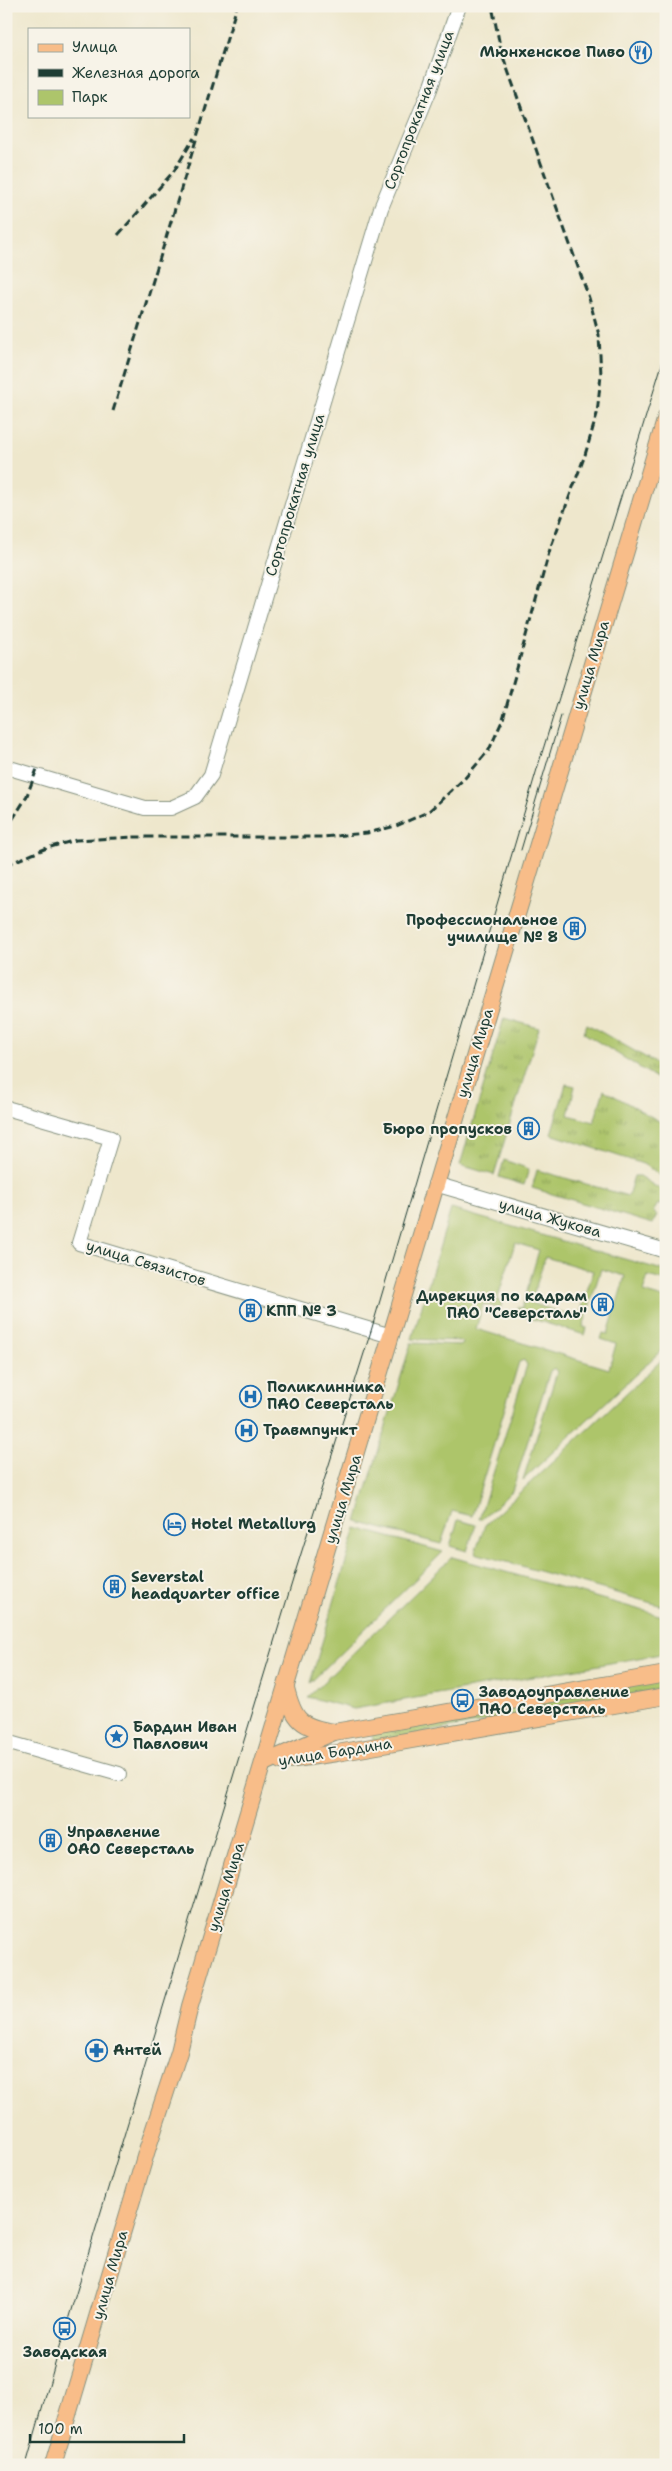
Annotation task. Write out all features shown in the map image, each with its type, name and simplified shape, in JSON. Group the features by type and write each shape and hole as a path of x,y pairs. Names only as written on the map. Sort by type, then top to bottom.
{"main road":[{"name":"улица Мира","path":"53,2465 147,2150 179,2052 190,2006 666,417"},
{"name":"улица Бардина","path":"264,1763 334,1732 666,1674"},
{"path":"286,1688 291,1709 298,1720 312,1729 334,1732"},
{"name":"улица Бардина","path":"264,1763 337,1753 666,1696"},
{"path":"472,1707 476,1729"}],"street":[{"name":"Сортопрокатная улица","path":"6,767 145,808 171,808 194,797 211,775 381,208 430,89 459,6"},
{"name":"улица Связистов","path":"6,1108 111,1138 79,1243 391,1336"},
{"name":"улица Жукова","path":"435,1184 666,1251"},
{"path":"6,1742 119,1774"}],"green space":[{"path":"504,1018 539,1028 494,1175 460,1165"},
{"path":"587,1024 666,1069 666,1084 584,1033"},
{"path":"566,1084 575,1086 568,1115 594,1122 604,1090 666,1125 666,1179 643,1164 551,1134"},
{"path":"504,1160 529,1169 524,1185 499,1177"},
{"path":"537,1170 628,1196 634,1176 639,1176 666,1193 666,1201 662,1206 658,1204 653,1212 657,1215 653,1224 532,1188"},
{"path":"451,1209 666,1271 666,1281 648,1276 643,1292 666,1299 666,1346 523,1480 557,1372 554,1368 550,1371 512,1491 482,1519 479,1519 527,1365 524,1360 519,1362 472,1516 452,1511 441,1544 357,1522 411,1343 462,1345 463,1343 461,1341 412,1339","holes":["515,1243 539,1250 522,1308 518,1307 516,1314 585,1335 587,1328 583,1327 601,1269 625,1276 608,1334 603,1333 601,1339 616,1344 609,1369 476,1329 483,1304 500,1309 502,1302 497,1300","545,1257 593,1271 579,1318 531,1303"]},
{"path":"666,1356 666,1607 475,1553 485,1525"},
{"path":"458,1520 476,1525 467,1551 450,1546"},
{"path":"356,1528 443,1552 310,1683"},
{"path":"452,1557 666,1617 666,1653 354,1709 308,1697"},
{"path":"666,1679 666,1688 373,1742 372,1733"}],"tram line":[{"path":"26,2465 61,2343 294,1576 371,1331 537,769 666,351"},
{"path":"521,850 561,716"}],"railway":[{"path":"113,411 237,6"},
{"path":"6,865 47,848 76,840 135,837 323,837 367,833 396,826 428,812 465,778 489,750 503,719 550,549 585,455 597,414 601,375 599,335 589,298 501,51 492,6"},
{"path":"118,235 174,171 194,138"},
{"path":"6,830 26,798 37,769"}],"place":[{"name":"Мюнхенское Пиво","path":"641,52"},
{"name":"Профессиональное училище № 8","path":"574,929"},
{"name":"Бюро пропусков","path":"528,1129"},
{"name":"Дирекция по кадрам ПАО \"Северсталь\"","path":"603,1305"},
{"name":"КПП № 3","path":"250,1311"},
{"name":"Поликлинника ПАО Северсталь","path":"251,1396"},
{"name":"Травмпункт","path":"247,1430"},
{"name":"Hotel Metallurg","path":"175,1524"},
{"name":"Severstal headquarter office","path":"115,1586"},
{"name":"Заводоуправление ПАО Северсталь","path":"463,1701"},
{"name":"Бардин Иван Павлович","path":"117,1736"},
{"name":"Управление OAO Северсталь","path":"51,1841"},
{"name":"Антей","path":"97,2050"},
{"name":"Заводская","path":"65,2329"}]}
